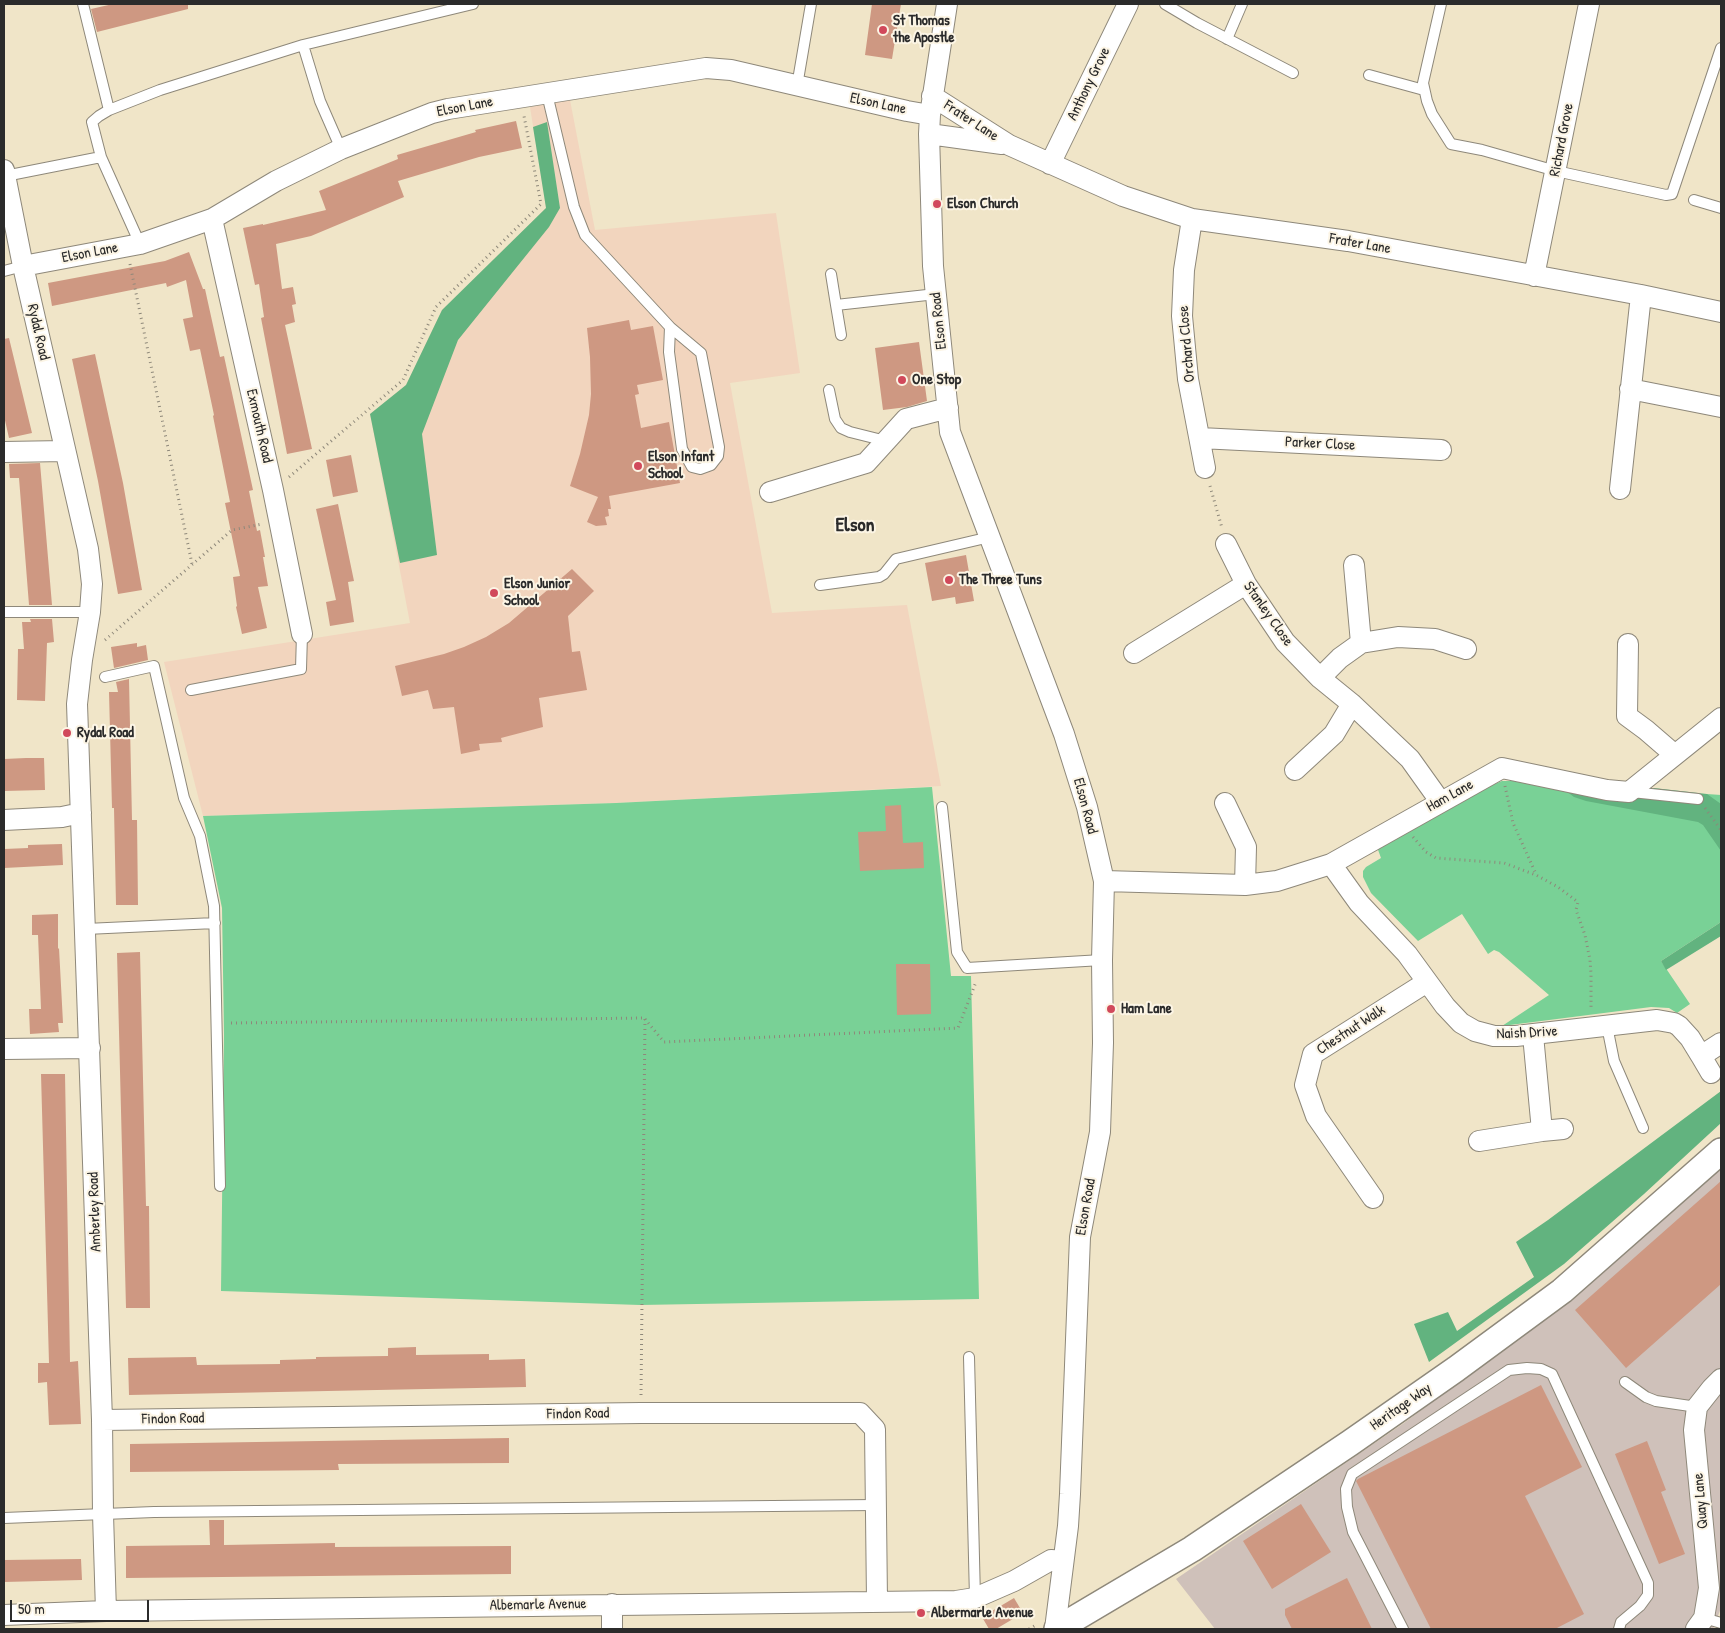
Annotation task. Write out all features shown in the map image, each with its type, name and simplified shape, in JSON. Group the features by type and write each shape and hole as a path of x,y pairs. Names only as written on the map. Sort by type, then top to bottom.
{"street":[{"name":"Elson Road","path":"947,4 930,115 933,266 950,432 1064,734 1087,807 1104,881 1102,960 1103,1043 1100,1132 1080,1238 1070,1494 1056,1629"},
{"name":"Anthony Grove","path":"1050,164 1128,4"},
{"name":"Richard Grove","path":"1534,276 1589,4"},
{"name":"Elson Lane","path":"23,266 133,245 212,219 276,181 341,149 448,108 706,68 731,70 907,112 930,115"},
{"name":"Frater Lane","path":"930,115 1009,145 1123,196 1192,219 1348,241 1641,295 1721,312"},
{"name":"Frater Lane","path":"930,115 1009,145"},
{"name":"Rydal Road","path":"4,173 64,451 88,550 92,584 77,704 80,813"},
{"name":"Exmouth Road","path":"212,219 274,490 302,634"},
{"name":"Orchard Close","path":"1192,219 1184,270 1182,316 1188,379 1205,468"},
{"path":"1620,489 1641,295"},
{"path":"1630,390 1721,407"},
{"path":"770,492 866,463 906,419 948,408"},
{"name":"Parker Close","path":"1200,438 1441,450"},
{"path":"4,452 64,451"},
{"name":"Stanley Close","path":"1226,544 1246,584 1285,642 1320,678 1352,704 1410,759 1440,801"},
{"path":"1354,565 1361,643"},
{"path":"1134,653 1246,584"},
{"path":"1320,678 1340,658 1361,643 1398,637 1435,640 1466,649"},
{"path":"1628,644 1627,716 1675,755"},
{"path":"1296,770 1334,734 1352,704"},
{"path":"1502,768 1607,790 1629,792 1721,718"},
{"name":"Ham Lane","path":"1104,881 1246,885 1277,881 1331,864 1440,801 1502,768"},
{"path":"1225,803 1246,847 1246,885"},
{"path":"4,820 62,817 80,813"},
{"name":"Amberley Road","path":"80,813 90,1048 106,1610"},
{"name":"Naish Drive","path":"1331,864 1353,896 1403,950 1454,1016 1475,1031 1494,1036 1533,1035 1648,1020 1665,1021 1685,1031 1706,1065 1721,1042"},
{"name":"Chestnut Walk","path":"1373,1198 1316,1116 1305,1086 1313,1054 1426,982"},
{"path":"1533,1035 1542,1132"},
{"path":"4,1049 90,1048"},
{"path":"1479,1141 1564,1129"},
{"name":"Heritage Way","path":"1056,1629 1216,1533 1456,1369 1562,1291 1721,1151"},
{"path":"1697,1407 1721,1379"},
{"name":"Quay Lane","path":"1697,1407 1694,1430 1709,1588 1707,1624"},
{"name":"Findon Road","path":"102,1420 641,1413 860,1413 875,1429 877,1601"},
{"name":"Albemarle Avenue","path":"4,1615 106,1610 956,1600 975,1598 1014,1581 1051,1560 1063,1561"},
{"path":"612,1604 612,1629"}],"lane":[{"path":"83,4 109,110"},
{"path":"133,245 100,157 92,122 109,110 160,90 303,45 449,7 473,4"},
{"path":"797,86 811,4"},
{"path":"1165,4 1293,74"},
{"path":"1228,39 1242,4"},
{"path":"1441,4 1423,83 1432,114 1451,144 1490,152 1556,171 1666,195 1672,194 1721,48"},
{"path":"303,45 320,102 341,149"},
{"path":"1369,75 1424,90"},
{"path":"547,94 574,207 585,235 670,327 701,353 719,448 718,456 711,465 700,468 692,467 682,450 669,352 670,327"},
{"path":"4,173 100,157"},
{"path":"1694,200 1721,208"},
{"path":"4,271 23,266"},
{"path":"831,274 841,335"},
{"path":"836,304 936,294"},
{"path":"829,390 834,419 841,428 886,441"},
{"path":"820,585 879,577 884,574 896,559 990,537"},
{"path":"4,612 90,612"},
{"path":"191,690 302,669 302,634"},
{"path":"105,677 154,666 184,798 200,836 214,906 215,923 220,1186"},
{"path":"1629,792 1698,799"},
{"path":"942,807 957,952 967,968 1102,960"},
{"path":"86,929 215,923"},
{"path":"1599,1027 1643,1128"},
{"path":"969,1357 975,1598"},
{"path":"1403,1629 1353,1532 1347,1507 1346,1489 1352,1474 1509,1370 1527,1368 1541,1369 1552,1374 1648,1583 1648,1595 1640,1606 1621,1622 1619,1629"},
{"path":"1625,1382 1646,1397 1656,1401 1697,1407"},
{"path":"4,1518 103,1514 876,1505"}],"path":[{"path":"274,490 404,380 436,307 541,204 520,98"},
{"path":"133,245 192,564"},
{"path":"1205,468 1226,544"},
{"path":"82,660 232,530 279,521"},
{"path":"1502,768 1512,823 1536,875"},
{"path":"1698,799 1721,830"},
{"path":"1404,822 1426,852 1436,858 1504,863 1536,875 1578,902 1576,910 1585,935 1591,967 1590,1002 1599,1027"},
{"path":"645,1018 664,1042 958,1028 981,968"},
{"path":"217,1023 645,1018"},
{"path":"641,1413 645,1018"}],"shaded area":[{"path":"570,100 595,230 776,213 800,373 730,383 772,613 907,605 941,786 616,803 203,816 164,662 410,623 370,414 406,385 442,310 546,208 530,107"},
{"path":"1721,1166 1721,1608 1713,1629 1215,1629 1176,1579 1404,1423 1538,1323"}],"green space":[{"path":"547,122 560,208 549,227 458,340 422,434 437,555 400,563 370,414 406,385 442,310 546,208 533,127"},
{"path":"1502,781 1518,781 1693,808 1707,794 1721,795 1721,922 1661,961 1690,1004 1677,1013 1669,1008 1651,1007 1502,1026 1549,995 1499,952 1494,950 1488,954 1462,914 1418,941 1371,893 1363,877 1363,871 1381,858 1377,847 1487,787"},
{"path":"932,787 951,976 971,976 979,1299 640,1305 221,1291 224,1035 222,908 203,816 616,803"},
{"path":"1562,788 1645,793 1654,788 1707,794 1721,804 1721,851 1703,825 1698,822 1586,801 1574,797"},
{"path":"1721,922 1721,936 1666,970 1661,961"},
{"path":"1721,1091 1721,1123 1564,1264 1429,1362 1414,1324 1448,1312 1457,1331 1534,1277 1516,1242"}],"building":[{"path":"113,4 188,4 188,9 97,32 91,9"},
{"name":"St Thomas the Apostle","path":"872,4 901,4 892,59 865,55"},
{"path":"516,121 522,148 479,157 398,181 404,197 311,236 276,244 282,289 293,287 296,304 292,305 295,322 285,325 312,449 287,454 261,318 264,317 259,284 255,285 243,228 326,210 319,191 398,159 397,155 476,132 475,130"},
{"path":"189,252 203,289 205,289 220,357 224,356 253,490 249,491 257,531 260,530 265,557 263,557 268,586 258,587 267,628 242,634 236,607 233,577 240,576 225,503 230,502 214,415 200,349 190,351 183,319 193,317 186,280 167,287 166,283 52,306 48,283 165,261"},
{"path":"629,320 631,330 653,326 663,380 637,385 639,394 635,395 641,428 669,422 680,483 609,496 611,509 608,509 609,516 605,517 607,525 596,526 587,522 598,497 570,486 589,415 591,394 587,328"},
{"path":"9,338 32,433 9,438 4,416 4,339"},
{"name":"One Stop","path":"919,342 927,401 907,407 883,410 875,348"},
{"path":"95,354 123,483 142,590 118,594 98,481 72,359"},
{"path":"351,455 358,492 333,497 326,460"},
{"path":"40,463 52,605 29,605 19,478 10,478 9,464"},
{"path":"338,504 354,581 348,582 354,622 330,626 326,602 336,600 316,509"},
{"name":"The Three Tuns","path":"966,555 974,601 956,604 955,597 932,601 925,563"},
{"path":"572,569 594,591 568,616 572,652 580,651 587,690 539,698 543,727 501,738 502,742 479,744 480,750 461,754 454,707 433,709 428,690 402,696 395,666 444,654 486,637 509,623"},
{"path":"30,619 52,619 54,642 47,643 45,701 17,700 18,649 24,649 22,622 31,622"},
{"path":"137,643 137,647 146,645 148,660 114,668 111,647"},
{"path":"129,679 132,820 137,820 138,905 116,905 109,692 118,692 116,682"},
{"path":"44,758 45,790 4,791 4,759"},
{"path":"901,805 903,843 923,842 924,868 860,871 858,832 886,831 885,806"},
{"path":"62,844 63,865 4,868 4,849 28,848 28,845"},
{"path":"58,914 58,949 63,1023 58,1023 59,1032 30,1034 29,1009 41,1009 38,935 32,935 32,915"},
{"path":"140,952 146,1206 149,1206 150,1308 126,1308 117,953"},
{"path":"896,964 930,964 931,1014 897,1015"},
{"path":"41,1074 65,1074 70,1362 78,1361 81,1424 49,1425 47,1382 38,1383 38,1363 49,1363"},
{"path":"1721,1181 1721,1284 1626,1368 1575,1310"},
{"path":"416,1347 416,1355 489,1354 489,1360 525,1359 526,1387 129,1395 128,1358 196,1357 197,1365 280,1364 280,1360 316,1359 316,1357 388,1356 388,1348"},
{"path":"1541,1385 1582,1467 1525,1496 1584,1614 1555,1629 1431,1629 1356,1481"},
{"path":"509,1438 509,1463 338,1464 339,1470 130,1472 130,1444"},
{"path":"1647,1441 1666,1490 1661,1492 1685,1554 1659,1564 1615,1454"},
{"path":"1301,1504 1331,1552 1272,1589 1243,1541"},
{"path":"209,1520 224,1520 224,1545 335,1543 335,1547 511,1546 511,1574 126,1578 126,1546 210,1545"},
{"path":"81,1559 82,1580 4,1582 4,1560"},
{"path":"1347,1578 1372,1629 1292,1629 1285,1615 1285,1609"},
{"path":"1014,1598 1023,1613 996,1629 989,1629 982,1617"}],"place":[{"name":"St Thomas the Apostle","path":"883,30"},
{"name":"Elson Church","path":"937,204"},
{"name":"One Stop","path":"902,380"},
{"name":"Elson Infant School","path":"638,466"},
{"name":"The Three Tuns","path":"949,580"},
{"name":"Elson Junior School","path":"494,593"},
{"name":"Rydal Road","path":"67,733"},
{"name":"Ham Lane","path":"1111,1009"},
{"name":"Albermarle Avenue","path":"921,1613"}],"district":[{"name":"Elson","path":"855,526"}]}
